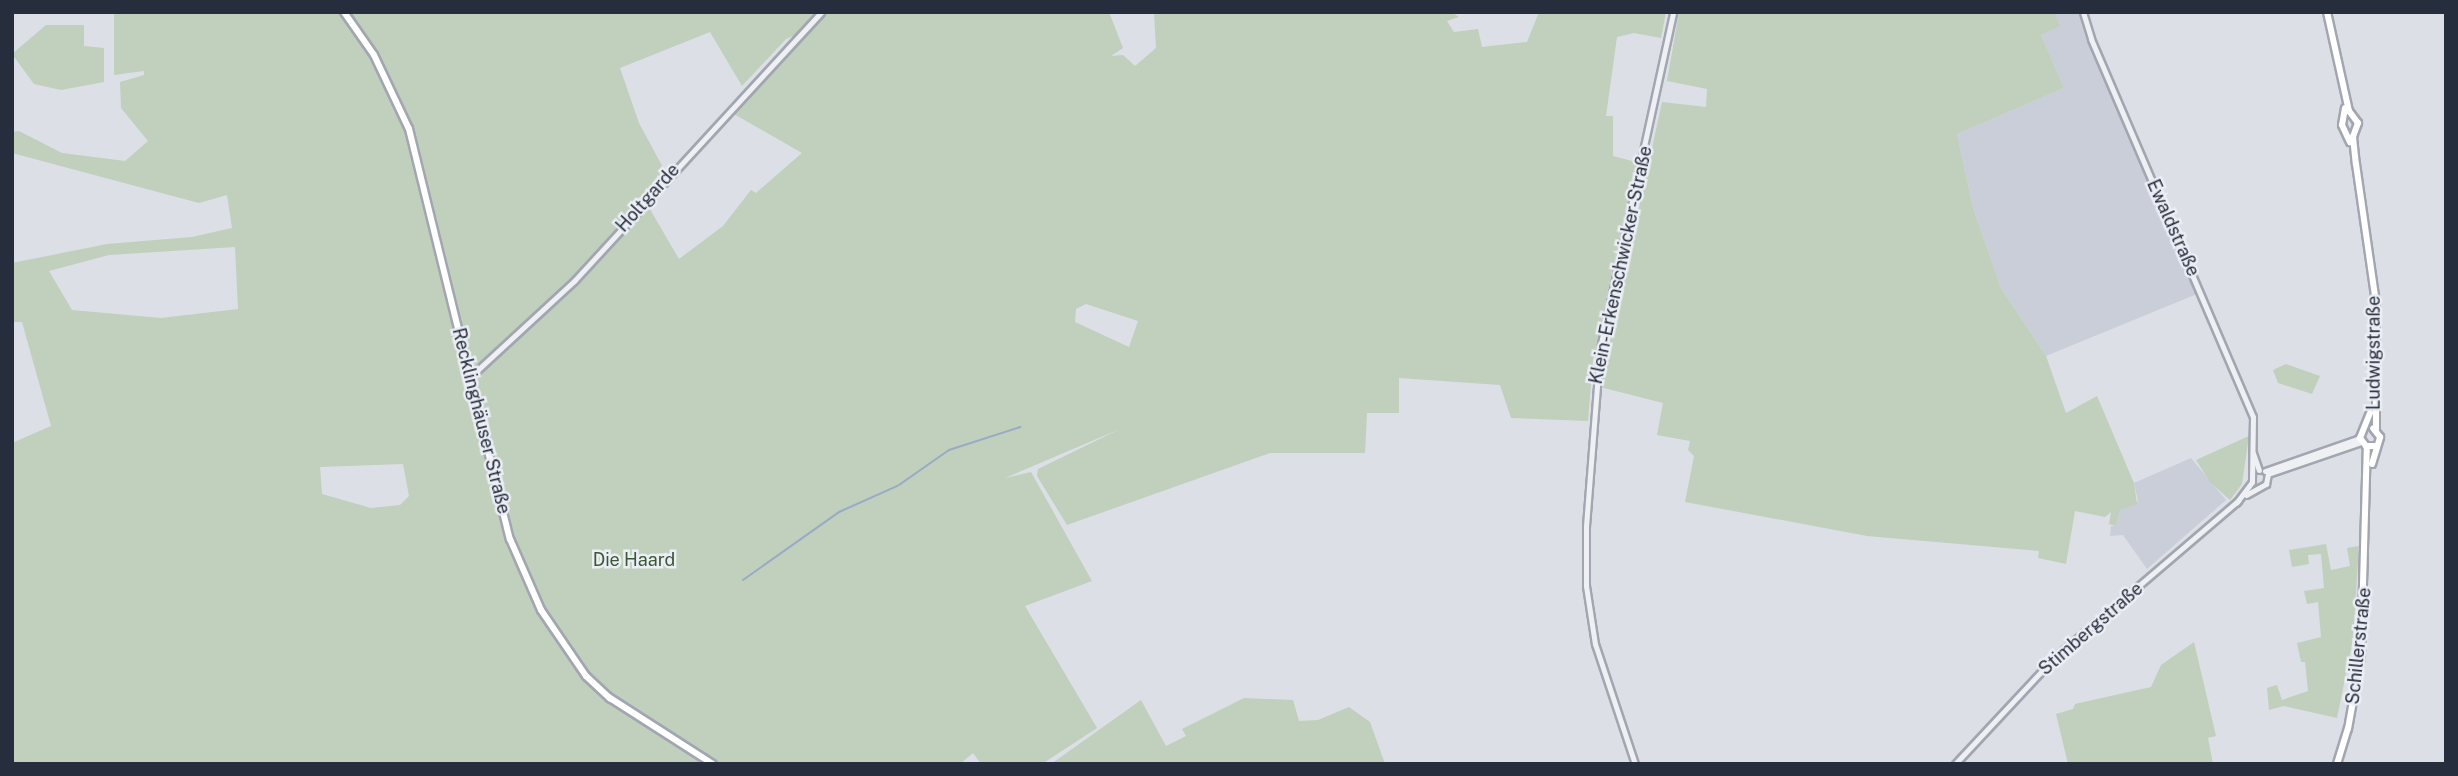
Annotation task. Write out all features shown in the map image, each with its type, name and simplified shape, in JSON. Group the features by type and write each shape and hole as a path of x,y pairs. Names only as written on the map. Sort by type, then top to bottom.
{"main road":[{"name":"Recklinghäuser Straße","path":"344,12 374,55 409,129 510,539 557,640 611,698 713,764"},
{"path":"2327,12 2349,118 2358,123 2351,131 2342,125 2349,118"},
{"name":"Ludwigstraße","path":"2351,131 2378,326 2376,429 2380,437 2366,443"},
{"name":"Ludwigstraße","path":"2366,236 2374,323 2366,428"},
{"path":"2366,443 2366,428 2376,429"},
{"name":"Schillerstraße","path":"2337,764 2358,677 2368,525 2366,443"}],"street":[{"name":"Holtgarde","path":"470,377 574,281 821,12"},
{"name":"Klein-Erkenschwicker-Straße","path":"1635,764 1595,644 1586,586 1586,526 1600,348 1673,12"},
{"name":"Ewaldstraße","path":"2083,12 2091,39 2252,414 2253,446 2261,472"},
{"name":"Stimbergstraße","path":"1955,764 2054,658 2236,503 2261,472 2366,443"},
{"name":"Stimbergstraße","path":"2254,484 2266,484 2261,472"}],"shaded area":[{"path":"2054,12 2078,12 2197,294 2046,356 2001,288 1973,208 1957,134 2064,88 2041,35 2059,26"},
{"path":"2191,458 2226,500 2147,569 2123,535 2110,536 2111,526 2116,526 2120,510 2138,501 2134,483"}],"green space":[{"name":"Die Haard","path":"114,12 1109,12 1123,48 1111,56 1123,55 1135,66 1156,48 1154,12 1451,12 1459,17 1447,21 1454,32 1478,29 1482,47 1527,42 1539,12 1666,12 1661,38 1634,33 1617,37 1606,116 1613,116 1613,156 1636,162 1593,359 1588,421 1511,418 1500,385 1399,378 1399,413 1367,413 1365,453 1270,453 1067,525 1037,476 1038,469 1120,429 1005,478 1031,472 1092,581 1025,606 1097,728 1042,764 981,764 973,753 960,764 12,764 12,443 51,426 22,322 12,322 12,263 107,244 192,237 232,228 227,195 199,203 12,153 12,132 19,131 62,153 125,161 148,141 121,108 120,82 144,75 144,71 114,75","holes":["710,32 742,86 786,39 798,34 727,110 802,153 756,193 751,190 723,226 679,259 644,199 666,173 639,123 620,68","235,247 238,309 161,318 72,310 49,271 109,255","1086,304 1138,321 1129,347 1075,322 1076,309","403,464 409,496 400,505 371,508 322,494 320,467"]},
{"path":"1679,12 2054,12 2060,26 2041,35 2064,88 1957,134 1973,208 2001,288 2046,356 2066,413 2097,396 2134,483 2137,504 2120,510 2116,526 2109,524 2111,512 2105,517 2075,511 2066,564 2038,558 2039,551 1867,536 1685,502 1694,456 1688,450 1690,441 1657,435 1663,403 1600,387 1662,102 1706,107 1707,89 1667,81"},
{"path":"46,25 84,25 84,46 104,48 104,82 61,90 34,84 12,54"},
{"path":"2286,364 2320,376 2312,394 2278,383 2273,370"},
{"path":"2249,436 2242,484 2230,500 2210,482 2196,460"},
{"path":"2326,544 2331,570 2350,566 2347,548 2359,546 2353,640 2337,718 2284,706 2269,710 2267,688 2277,685 2282,700 2308,691 2305,662 2301,662 2297,643 2321,637 2318,602 2307,604 2304,591 2324,588 2321,554 2308,555 2309,564 2292,567 2289,550"},
{"path":"2194,642 2216,736 2208,738 2213,764 2068,764 2056,714 2073,709 2075,704 2151,687 2161,665"},
{"path":"1244,698 1293,700 1299,721 1318,720 1349,707 1370,722 1385,764 1051,764 1141,700 1166,746 1186,736 1182,729"}],"waterway":[{"path":"899,485 949,450 1020,427"},
{"path":"743,580 839,512 897,486"}]}
